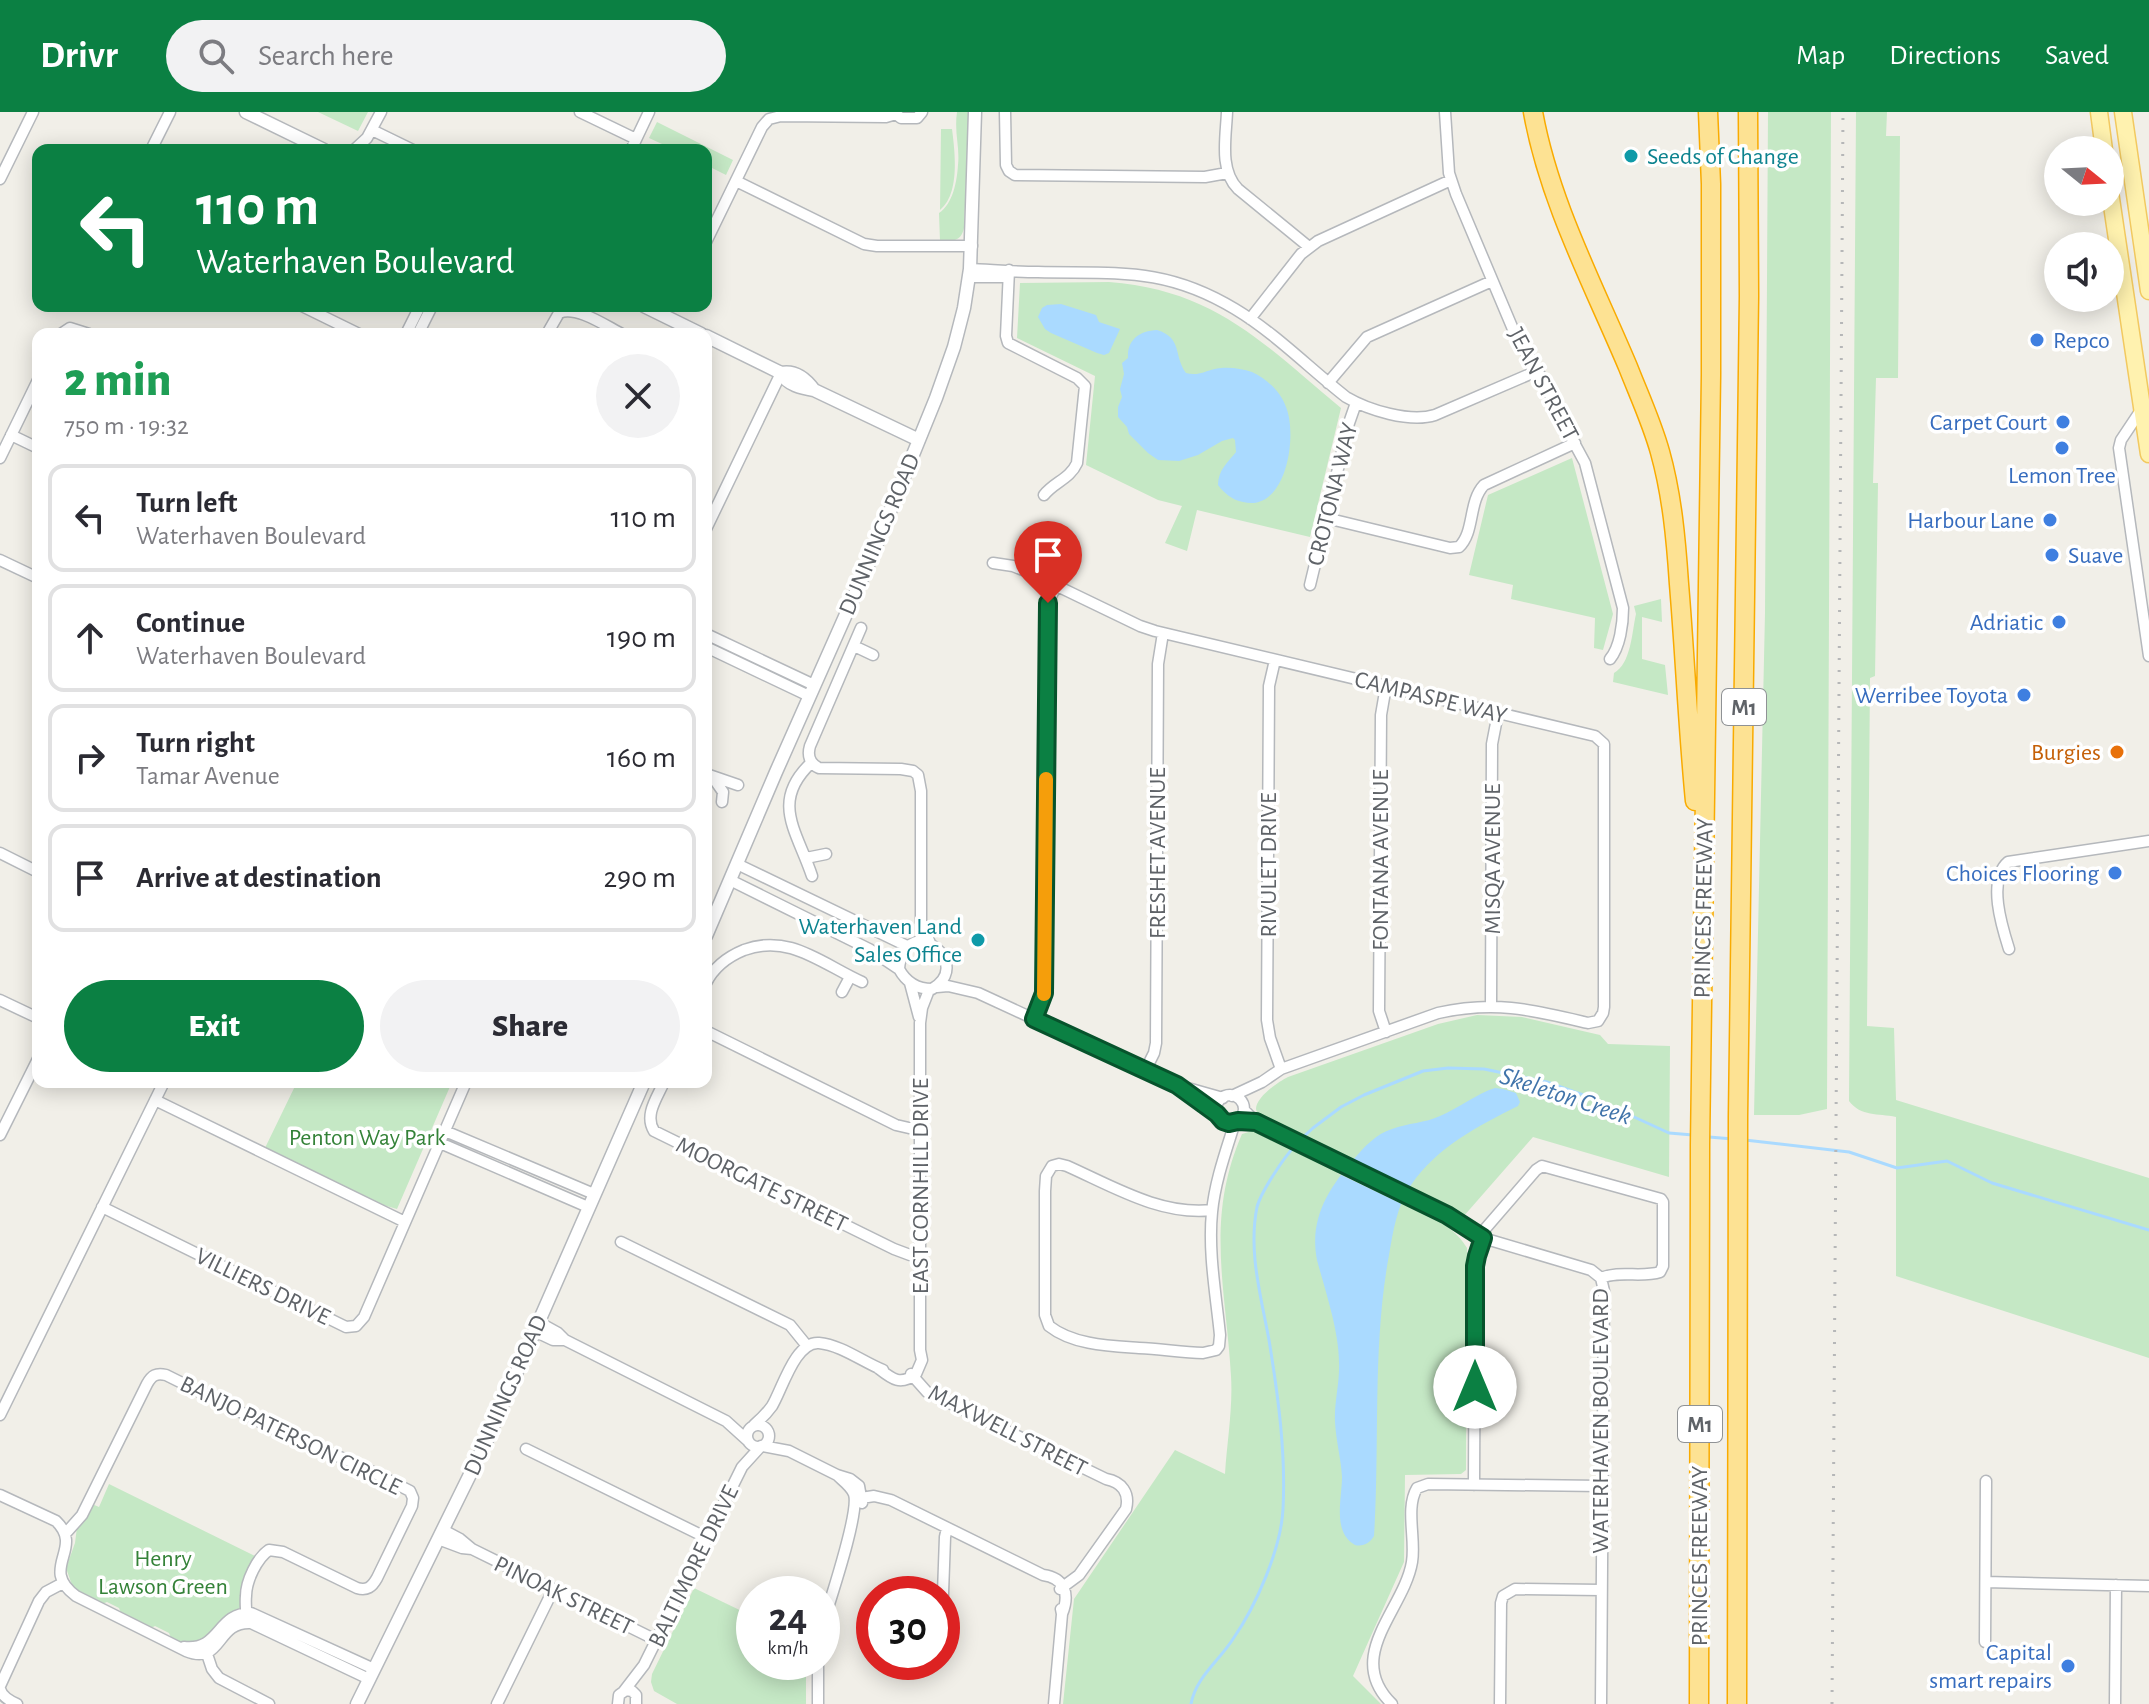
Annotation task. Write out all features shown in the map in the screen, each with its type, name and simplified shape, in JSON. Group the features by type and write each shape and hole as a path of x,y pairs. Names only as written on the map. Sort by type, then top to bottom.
{"highway":[{"path":"1533,112 1558,203 1638,392 1659,448 1670,490 1703,888"},
{"name":"PRINCES FREEWAY","path":"1699,1704 1700,1145 1711,375 1708,112"},
{"name":"PRINCES FREEWAY","path":"1737,1704 1738,1117 1749,296 1748,112"},
{"path":"1749,296 1759,112"}],"main road":[{"path":"2099,112 2102,136"},
{"path":"2123,112 2149,291"},
{"path":"2114,216 2125,288 2140,333 2142,407 2149,454"},
{"path":"2125,288 2148,284"}],"street":[{"path":"0,179 33,112"},
{"path":"154,144 170,112"},
{"path":"246,112 312,144"},
{"path":"381,112 368,139 388,144"},
{"path":"580,112 636,139"},
{"path":"634,144 649,112"},
{"path":"712,230 765,123 773,117 781,114 886,117 896,113 901,118 917,118 922,112"},
{"name":"DUNNINGS ROAD","path":"712,922 871,558 954,347 970,273 975,112"},
{"path":"1005,112 1006,169 1015,175 1205,177 1227,173"},
{"path":"1227,112 1227,173 1232,183 1309,247"},
{"name":"JEAN STREET","path":"1445,112 1451,180 1520,344 1585,463 1623,608 1615,653 1610,659"},
{"path":"1250,319 1309,247 1334,232 1451,180"},
{"path":"736,181 864,244 972,246"},
{"path":"970,273 1113,272 1152,276 1199,291 1250,319 1356,403 1411,418 1435,415 1537,371"},
{"path":"1009,273 1008,343 1080,380 1085,386 1077,463 1072,473 1044,495"},
{"path":"1328,383 1367,337 1492,281"},
{"path":"314,312 347,328"},
{"path":"577,312 610,328"},
{"path":"656,312 690,328"},
{"path":"712,339 781,373 790,371 805,379 814,390 919,440"},
{"path":"712,517 781,373"},
{"path":"0,458 32,392"},
{"name":"CROTONA WAY","path":"1310,585 1356,403"},
{"path":"2142,407 2119,448 2149,656"},
{"path":"11,435 32,445"},
{"path":"1326,518 1450,548 1459,547 1465,541 1476,497 1484,485 1575,443"},
{"path":"0,560 32,575"},
{"name":"CAMPASPE WAY","path":"993,563 1020,569 1140,626 1163,633 1595,736 1602,741 1605,748 1603,1013 1598,1021 1588,1023 1530,1009 1491,1006"},
{"path":"1034,1019 1044,993 1047,613 1056,586"},
{"path":"861,628 810,746 811,763 825,769 901,769 916,772 921,782 921,922 930,943 944,956 953,976 968,990"},
{"name":"FRESHET AVENUE","path":"1145,1071 1156,1043 1157,698 1159,649 1163,633"},
{"path":"712,637 812,690"},
{"path":"854,646 873,655"},
{"path":"712,649 812,690"},
{"name":"RIVULET DRIVE","path":"1275,660 1269,686 1267,1020 1281,1069"},
{"name":"FONTANA AVENUE","path":"1386,686 1381,715 1379,855 1379,1011 1386,1032"},
{"name":"MISQA AVENUE","path":"1491,1006 1492,744 1498,713"},
{"path":"811,763 796,779 788,802 789,814 812,876"},
{"path":"712,777 738,785"},
{"path":"712,779 723,792 722,802"},
{"path":"2009,949 1998,908 1999,875 2008,862 2149,841"},
{"path":"0,853 32,869"},
{"path":"806,858 826,854"},
{"path":"737,864 891,940 910,944 920,941 930,943"},
{"path":"730,880 869,949 899,969 910,983 968,990 1177,1085 1239,1099 1244,1108"},
{"path":"899,969 901,958 921,922"},
{"path":"712,973 729,957 755,946 771,944 790,947 862,982"},
{"path":"933,988 946,975 947,966"},
{"path":"842,992 850,977"},
{"name":"EAST CORNHILL DRIVE","path":"910,983 920,1023"},
{"name":"EAST CORNHILL DRIVE","path":"912,1375 921,1365 920,1023 922,1008 933,988"},
{"path":"0,1000 32,1015"},
{"path":"1225,1152 1217,1106 1228,1097 1262,1082 1281,1069 1438,1013 1491,1006"},
{"path":"712,1034 896,1125 920,1128"},
{"path":"0,1135 32,1071"},
{"path":"1212,1210 1171,1208 1146,1201 1067,1166 1052,1166 1046,1176 1045,1191 1047,1324 1054,1330 1112,1347 1197,1353 1216,1350 1220,1335 1211,1237 1212,1210 1225,1152 1237,1121 1262,1082"},
{"path":"1177,1085 1229,1123 1237,1121"},
{"path":"0,1415 161,1088"},
{"name":"VILLIERS DRIVE","path":"102,1207 349,1327 359,1324 463,1088"},
{"name":"DUNNINGS ROAD","path":"357,1704 486,1442 641,1088"},
{"name":"MOORGATE STREET","path":"662,1088 650,1117 654,1131 894,1249 910,1255 919,1254"},
{"path":"155,1100 405,1222"},
{"name":"WATERHAVEN BOULEVARD","path":"1244,1108 1256,1122"},
{"name":"WATERHAVEN BOULEVARD","path":"1237,1121 1256,1122 1453,1219 1481,1237 1591,1270 1601,1278 1604,1291 1601,1704"},
{"path":"445,1131 594,1194"},
{"path":"440,1143 588,1207"},
{"path":"1474,1485 1477,1256 1481,1237 1539,1167 1546,1166 1663,1202 1663,1262 1658,1274 1615,1274 1601,1278"},
{"path":"621,1242 790,1325 806,1343 797,1350 773,1405 767,1430 769,1438 762,1446"},
{"path":"536,1327 552,1328 565,1340 726,1421 754,1446 789,1451 837,1475 859,1498"},
{"name":"MAXWELL STREET","path":"806,1343 814,1337 821,1337 896,1381 912,1375 921,1388 933,1395 1119,1484 1126,1493 1126,1509 1079,1575 1062,1588"},
{"name":"BANJO PATERSON CIRCLE","path":"66,1533 82,1515 147,1384 156,1374 166,1375 299,1441 355,1463 410,1491 412,1506 370,1587 362,1590 283,1552 269,1550 258,1562 247,1587 246,1617"},
{"path":"747,1441 747,1431 773,1405"},
{"path":"726,1421 761,1425 789,1451"},
{"name":"BALTIMORE DRIVE","path":"742,1467 747,1441"},
{"name":"BALTIMORE DRIVE","path":"618,1704 618,1697 644,1665 742,1467 762,1446"},
{"path":"526,1449 707,1538"},
{"path":"1985,1642 1986,1481"},
{"path":"1392,1704 1379,1687 1373,1661 1378,1641 1412,1562 1413,1495 1417,1488 1428,1484 1602,1486"},
{"path":"3,1494 56,1521 66,1533 68,1541 60,1569 67,1589 192,1654 216,1647 229,1629 246,1617 262,1616 372,1674"},
{"path":"859,1498 874,1496 891,1500 1056,1579 1066,1600 1054,1704"},
{"path":"837,1576 859,1498"},
{"path":"944,1576 947,1528"},
{"name":"PINOAK STREET","path":"440,1534 460,1539 472,1549 656,1640"},
{"path":"1986,1582 2149,1586"},
{"path":"17,1704 1,1693 0,1687 39,1601 46,1592 63,1583"},
{"path":"2115,1704 2116,1585"},
{"path":"1500,1704 1503,1596 1515,1589 1601,1590"},
{"path":"497,1704 553,1590"},
{"path":"205,1650 219,1678 269,1704"},
{"name":"BALTIMORE DRIVE","path":"638,1700 644,1665"},
{"path":"818,1680 818,1704"},
{"path":"624,1691 630,1690 638,1700"}],"green space":[{"path":"318,112 368,112 358,131"},
{"path":"957,112 969,112 964,228 958,238 940,241 939,213 951,198 957,171"},
{"path":"1768,112 1831,112 1827,1109 1799,1115 1754,1115 1765,613"},
{"path":"1856,112 1887,112 1886,136 1900,136 1898,378 1876,378 1873,483 1878,483 1875,676 1870,678 1867,1026 1894,1028 1896,1100 2149,1178 2149,1358 1896,1276 1896,1117 1864,1112 1849,1101"},
{"path":"657,122 701,144 662,144 649,138"},
{"path":"941,129 952,129 955,161 951,194 940,210"},
{"path":"712,150 733,160 726,175 712,168"},
{"path":"1109,282 1146,287 1209,309 1262,342 1341,408 1310,537 1197,510 1187,551 1165,543 1182,506 1158,500 1086,465 1095,376 1017,338 1020,283"},
{"path":"1572,458 1613,614 1603,650 1594,648 1595,618 1511,599 1513,585 1469,575 1488,495"},
{"path":"1661,599 1662,622 1642,617 1642,659 1665,665 1668,695 1613,682 1614,673 1624,663 1630,647 1636,614 1634,606"},
{"path":"1477,1015 1522,1017 1600,1035 1608,1044 1670,1046 1669,1177 1533,1137 1463,1217 1259,1116 1256,1111 1263,1095 1288,1077 1438,1024"},
{"name":"Penton Way Park","path":"294,1088 449,1088 397,1209 265,1148"},
{"path":"1252,1131 1431,1217 1451,1230 1467,1248 1466,1470 1461,1474 1405,1475 1404,1562 1353,1676 1381,1704 1063,1704 1074,1599 1175,1450 1225,1474 1231,1388 1221,1225 1231,1165 1242,1134"},
{"name":"Henry Lawson Green","path":"109,1484 257,1557 240,1608 226,1617 205,1641 186,1644 171,1638 169,1633 121,1613 119,1608 107,1602 102,1604 79,1593 72,1585 66,1568 77,1527 92,1504 99,1507"},
{"path":"694,1588 736,1608 736,1680 806,1680 806,1704 677,1704 654,1691 652,1674"}],"water":[{"path":"1061,304 1096,315 1099,322 1120,329 1109,353 1097,353 1045,329 1038,317 1047,305"},
{"path":"1157,330 1174,342 1186,373 1225,368 1245,370 1263,378 1280,396 1289,420 1289,453 1279,484 1270,496 1258,502 1243,502 1229,496 1218,485 1222,471 1236,452 1233,438 1179,461 1158,460 1129,434 1118,417 1124,374 1122,363 1128,358 1135,338"},
{"path":"1495,1088 1516,1093 1520,1102 1518,1106 1473,1130 1433,1159 1411,1185 1399,1210 1389,1255 1380,1324 1374,1536 1366,1544 1355,1545 1343,1532 1341,1524 1342,1477 1335,1422 1338,1350 1317,1260 1318,1218 1336,1182 1358,1154 1376,1138 1386,1131 1440,1116"}],"pier":[{"path":"1349,1159 1412,1190 1406,1206 1337,1173"}],"waterway":[{"name":"Skeleton Creek","path":"1300,1140 1341,1107 1364,1095 1423,1071 1448,1068 1484,1069 1547,1082 1597,1100 1669,1133 1693,1135"},
{"name":"Skeleton Creek","path":"1709,1137 1733,1139"},
{"name":"Skeleton Creek","path":"1745,1140 1849,1152 1897,1168 1947,1161 1992,1183 2149,1230"},
{"name":"Skeleton Creek","path":"1191,1704 1203,1677 1242,1626 1266,1577 1278,1542 1284,1488 1280,1424 1254,1241 1259,1201 1273,1175 1295,1146"}],"railway":[{"path":"1832,1704 1843,112"}],"slow traffic":[{"path":"1044,994 1046,779"}],"place":[{"name":"Seeds of Change","path":"1631,156"},
{"name":"Repco","path":"2037,340"},
{"name":"Carpet Court","path":"2063,422"},
{"name":"Lemon Tree","path":"2062,448"},
{"name":"Harbour Lane","path":"2050,520"},
{"name":"Suave","path":"2052,555"},
{"name":"Adriatic","path":"2059,622"},
{"name":"Werribee Toyota","path":"2024,695"},
{"name":"Burgies","path":"2117,752"},
{"name":"Choices Flooring","path":"2115,873"},
{"name":"Waterhaven Land Sales Office","path":"978,940"},
{"name":"Capital smart repairs","path":"2068,1666"}],"route":[{"path":"1048,603 1044,993 1034,1019 1177,1085 1223,1121 1256,1122 1447,1215 1483,1238 1475,1266 1475,1387"}]}
